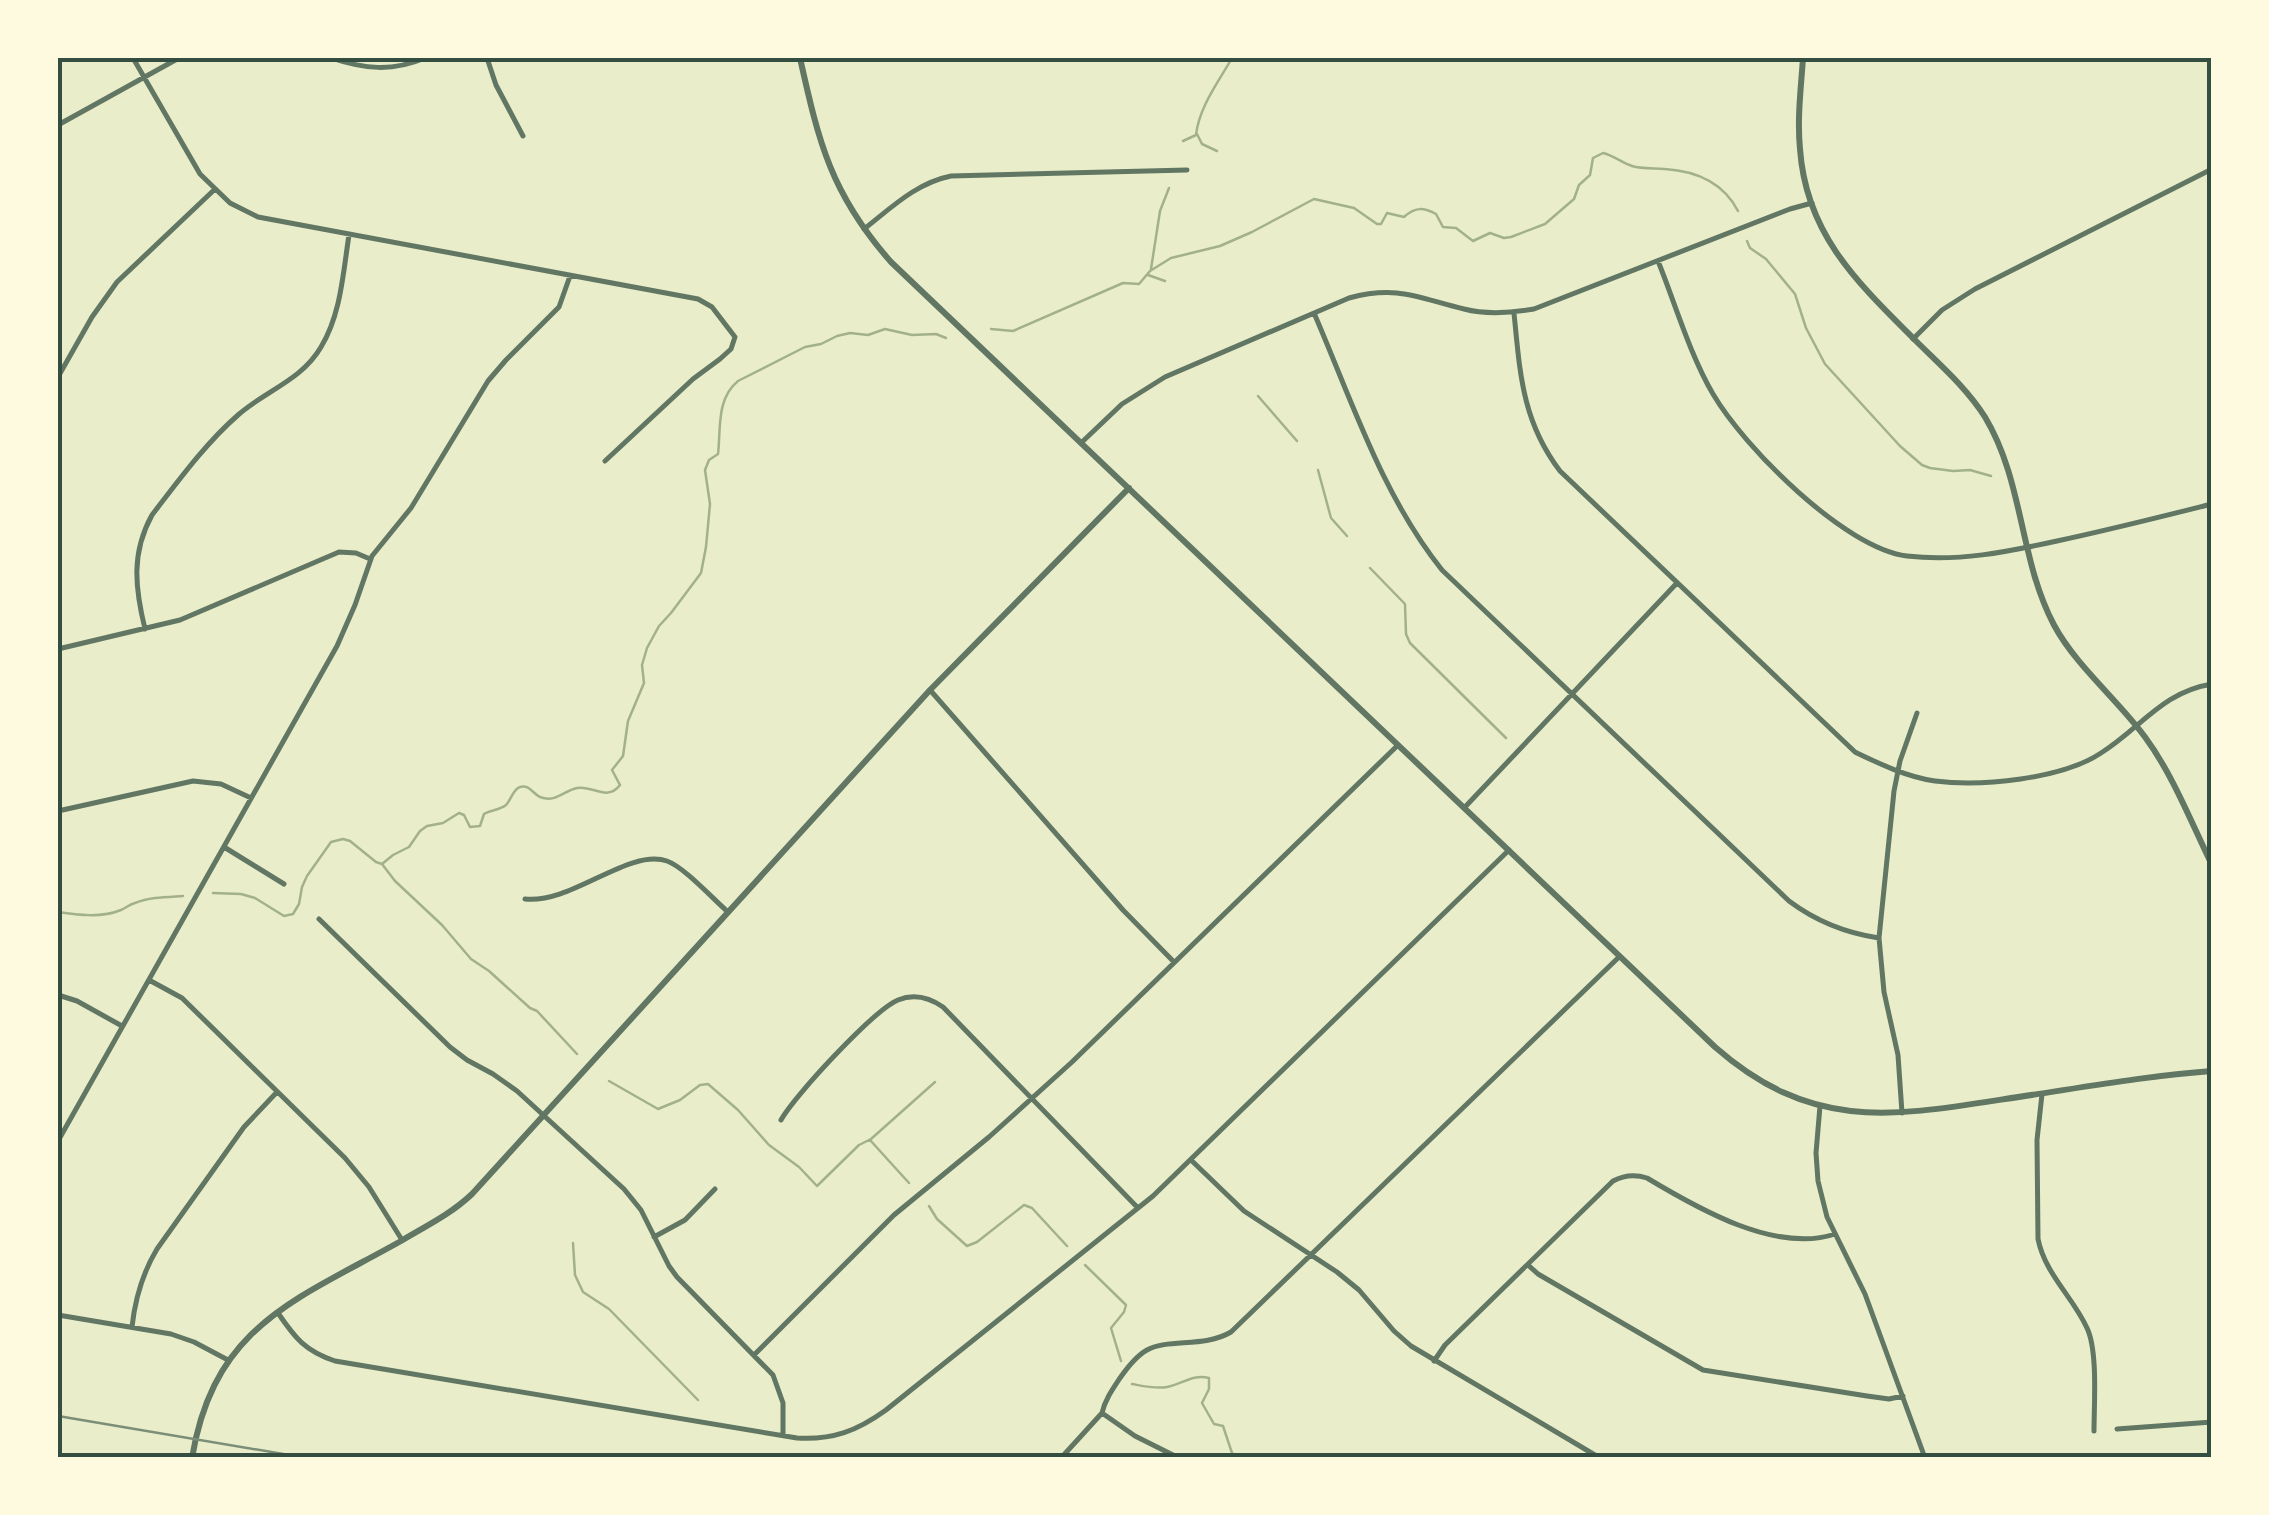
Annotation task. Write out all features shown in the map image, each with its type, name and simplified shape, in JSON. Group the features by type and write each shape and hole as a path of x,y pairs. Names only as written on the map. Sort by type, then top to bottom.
{"street":[{"path":"133,58 190,158 214,190 230,204 258,218 698,299 712,307 735,337 731,349 605,460"},
{"path":"58,125 179,58"},
{"path":"331,58 385,69 425,58"},
{"path":"487,58 496,85 523,136"},
{"path":"800,58 825,158 847,203 891,262 1715,1047 1744,1070 1820,1106 1858,1113 1902,1114 2212,1071"},
{"path":"1802,58 1799,146 1804,181 1825,235 1845,267 1965,390 1994,434 2010,470 2038,589 2056,628 2136,725 2167,772 2210,859"},
{"path":"1914,338 1942,310 1974,289 2212,169"},
{"path":"864,229 918,188 951,176 1187,170"},
{"path":"58,377 117,282 214,190"},
{"path":"1081,443 1122,404 1165,377 1363,294 1400,292 1465,310 1514,313 1556,302 1790,209 1812,204"},
{"path":"145,629 135,574 146,527 217,436 240,413 298,374 319,351 333,322 349,236"},
{"path":"1658,261 1714,396 1750,443 1842,528 1874,546 1904,556 1967,558 2128,526 2212,504"},
{"path":"58,1141 337,646 370,559 411,508 488,382 560,307 570,276"},
{"path":"1314,313 1392,494 1420,543 1453,581 1788,900 1816,920 1880,938"},
{"path":"1514,313 1522,390 1531,422 1560,472 1849,748 1884,766 1936,781 2034,777 2082,764 2178,694 2212,684"},
{"path":"192,1458 208,1396 228,1360 250,1334 278,1312 462,1204 930,690 1129,488"},
{"path":"58,649 180,620 339,552 356,552 370,559"},
{"path":"1465,808 1677,584"},
{"path":"930,690 1123,910 1174,962"},
{"path":"1902,1114 1898,1054 1884,992 1880,938 1898,770 1917,713"},
{"path":"754,1355 894,1215 1032,1099 1399,744"},
{"path":"58,811 194,781 221,784 251,798"},
{"path":"224,847 284,884"},
{"path":"278,1312 304,1346 335,1362 783,1435 815,1439 841,1435 868,1423 1139,1209 1509,850"},
{"path":"525,899 555,897 638,861 660,859 678,867 728,912"},
{"path":"319,919 450,1046 518,1091 624,1188 641,1210 677,1278 773,1375 783,1403 783,1435"},
{"path":"1060,1458 1102,1413 1116,1384 1143,1352 1212,1340 1231,1332 1620,955"},
{"path":"149,980 182,998 355,1169 402,1240"},
{"path":"58,995 123,1026"},
{"path":"781,1120 807,1086 871,1021 898,1000 919,996 944,1007 1139,1209"},
{"path":"132,1328 138,1292 157,1249 244,1127 278,1092"},
{"path":"2042,1094 2038,1239 2047,1265 2088,1329 2094,1431"},
{"path":"1820,1106 1816,1152 1827,1217 1865,1294 1925,1458"},
{"path":"1192,1160 1244,1211 1359,1290 1404,1340 1600,1458"},
{"path":"1434,1360 1613,1181 1631,1175 1647,1178 1707,1212 1758,1231 1813,1240 1835,1234"},
{"path":"654,1236 684,1220 715,1189"},
{"path":"1528,1265 1704,1370 1867,1396 1903,1396"},
{"path":"58,1315 184,1339 228,1360"},
{"path":"1102,1413 1134,1436 1179,1458"},
{"path":"2117,1429 2212,1422"}],"waterway":[{"path":"1183,141 1196,135 1205,104 1232,58"},
{"path":"1197,134 1202,144 1217,151"},
{"path":"991,329 1013,331 1123,283 1139,284 1150,271 1171,258 1220,246 1314,199 1354,208 1377,224 1387,213 1404,217 1423,209 1436,214 1443,227 1456,228 1473,241 1490,233 1511,237 1545,224 1574,199 1579,185 1590,175 1593,158 1603,153 1636,167 1698,176 1725,192 1738,211"},
{"path":"1151,269 1160,211 1169,188"},
{"path":"1747,241 1795,294 1806,328 1825,364 1900,446 1930,468 1970,470 1991,476"},
{"path":"1148,275 1165,281"},
{"path":"382,864 409,847 427,826 443,823 459,813 470,827 480,826 484,814 506,805 523,786 551,799 577,788 605,793 620,785 612,770 623,756 628,721 644,683 642,665 647,648 659,626 701,573 710,504 705,470 709,460 718,454 723,405 738,381 805,347 850,333 868,335 885,329 946,338"},
{"path":"1258,396 1297,441"},
{"path":"1318,470 1331,518 1347,536"},
{"path":"1370,568 1405,604 1410,643 1506,738"},
{"path":"213,893 241,894 284,916 293,914 307,876 331,842 350,841 382,864 471,959 537,1011 577,1054"},
{"path":"58,912 106,914 147,900 183,896"},
{"path":"609,1081 658,1109 708,1084 817,1186 935,1082"},
{"path":"870,1140 909,1183"},
{"path":"929,1206 937,1219 967,1246 1024,1205 1032,1208 1067,1246"},
{"path":"573,1243 575,1275 583,1292 609,1309 698,1400"},
{"path":"1085,1265 1126,1305 1111,1328 1121,1361"},
{"path":"1132,1384 1163,1388 1192,1378 1209,1378 1202,1403 1214,1424 1223,1426 1232,1453 1240,1458"}],"railway":[{"path":"58,1416 307,1458"}]}
